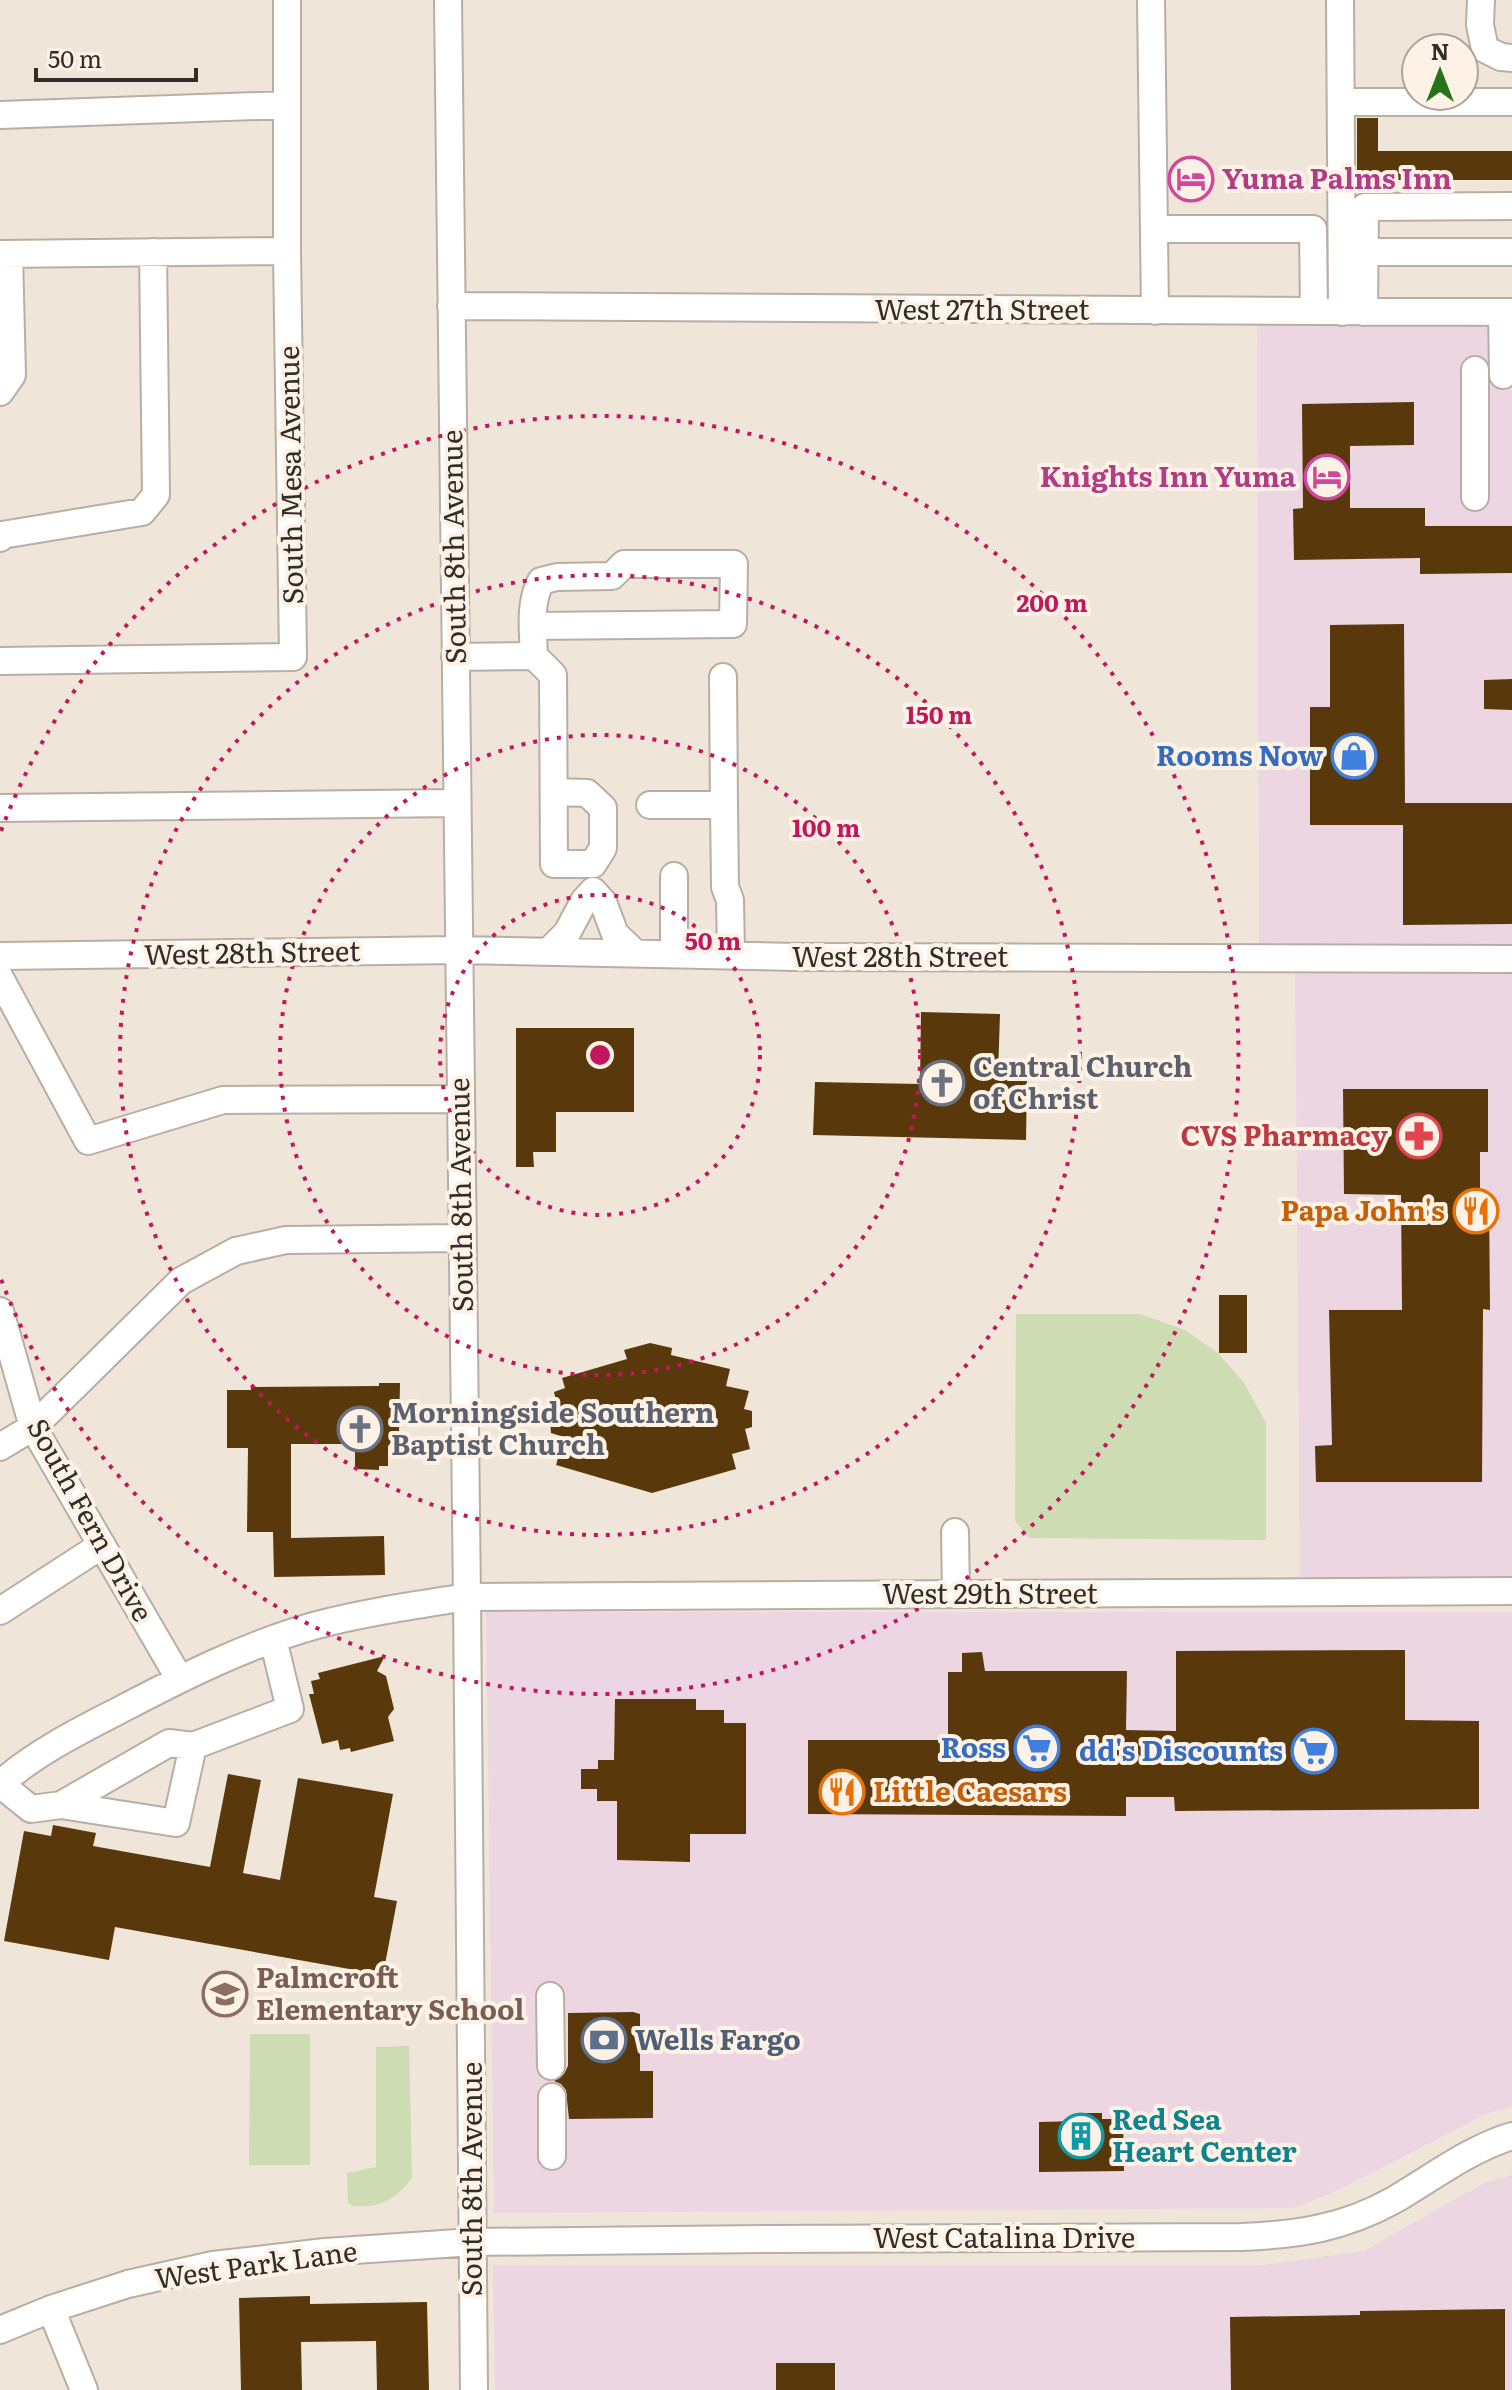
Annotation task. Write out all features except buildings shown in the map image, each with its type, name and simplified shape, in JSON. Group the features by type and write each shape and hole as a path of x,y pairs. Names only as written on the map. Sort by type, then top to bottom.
{"street":[{"name":"South Mesa Avenue","path":"0,661 293,657 287,0"},
{"name":"South 8th Avenue","path":"448,0 474,2390"},
{"path":"1151,0 1155,311"},
{"path":"1340,0 1353,312"},
{"path":"1481,0 1480,25 1485,49 1501,57 1512,58"},
{"path":"1495,0 1495,18 1502,37 1512,40"},
{"path":"1342,102 1512,102"},
{"path":"0,115 287,105"},
{"path":"1353,312 1365,252 1365,207 1512,206"},
{"path":"1154,229 1313,229 1314,311"},
{"path":"0,392 12,375 5,254 287,251"},
{"path":"0,538 2,535 142,512 156,495 153,252"},
{"path":"1365,252 1512,252"},
{"name":"West 27th Street","path":"451,306 1507,312"},
{"path":"1503,375 1507,312"},
{"path":"1475,370 1475,497"},
{"path":"533,626 733,624 734,564 624,564 612,576 557,577 541,581 533,596 533,626 534,656 553,675 554,864 593,864"},
{"path":"455,657 534,656"},
{"path":"723,677 725,887 730,900 731,954"},
{"path":"548,952 567,933 593,891 593,864 603,848 603,808 587,793 554,792"},
{"path":"0,808 457,803"},
{"path":"650,805 724,805"},
{"path":"674,876 674,953"},
{"path":"593,891 603,902 615,934 635,953"},
{"name":"West 28th Street","path":"0,956 458,950 797,957 1512,959"},
{"path":"0,978 88,1141 223,1100 460,1099"},
{"path":"0,1447 33,1427 181,1281 236,1251 286,1240 462,1238"},
{"name":"South Fern Drive","path":"0,1311 33,1427 179,1678"},
{"path":"955,1532 956,1594"},
{"path":"0,1611 102,1545"},
{"name":"West 29th Street","path":"0,1784 12,1773 78,1732 179,1678 273,1639 373,1611 467,1597 1512,1591"},
{"path":"61,1805 169,1743 193,1746 290,1709 273,1639"},
{"path":"0,1784 31,1809 61,1805 176,1823 193,1746"},
{"path":"550,1996 551,2066"},
{"path":"552,2097 552,2156"},
{"name":"West Catalina Drive","path":"473,2242 1289,2235 1325,2229 1361,2217 1478,2150 1509,2145"},
{"name":"West Park Lane","path":"0,2330 51,2309 128,2284 213,2265 325,2252 473,2242"},
{"path":"51,2309 84,2390"}],"shaded area":[{"path":"1257,311 1512,311 1512,1592 1300,1592 1295,959 1259,959"},
{"path":"486,1612 1512,1612 1512,2106 1486,2114 1339,2190 1294,2208 494,2213"},
{"path":"1512,2175 1512,2390 495,2390 493,2265 1263,2265 1364,2251 1484,2183"}],"green space":[{"path":"1016,1314 1140,1314 1185,1330 1218,1353 1244,1383 1266,1423 1266,1540 1029,1538 1015,1521"},
{"path":"250,2034 310,2034 310,2165 249,2165"},
{"path":"409,2046 412,2178 386,2201 371,2206 352,2206 348,2203 347,2173 376,2167 376,2047"}],"place":[{"name":"Yuma Palms Inn","path":"1191,179"},
{"name":"Knights Inn Yuma","path":"1327,477"},
{"name":"Rooms Now","path":"1354,756"},
{"name":"Central Church of Christ","path":"942,1083"},
{"name":"CVS Pharmacy","path":"1419,1136"},
{"name":"Papa John's","path":"1476,1211"},
{"name":"Morningside Southern Baptist Church","path":"360,1429"},
{"name":"Ross","path":"1037,1748"},
{"name":"dd's Discounts","path":"1314,1751"},
{"name":"Little Caesars","path":"842,1792"},
{"name":"Palmcroft Elementary School","path":"225,1994"},
{"name":"Wells Fargo","path":"604,2040"},
{"name":"Red Sea Heart Center","path":"1081,2136"}]}
